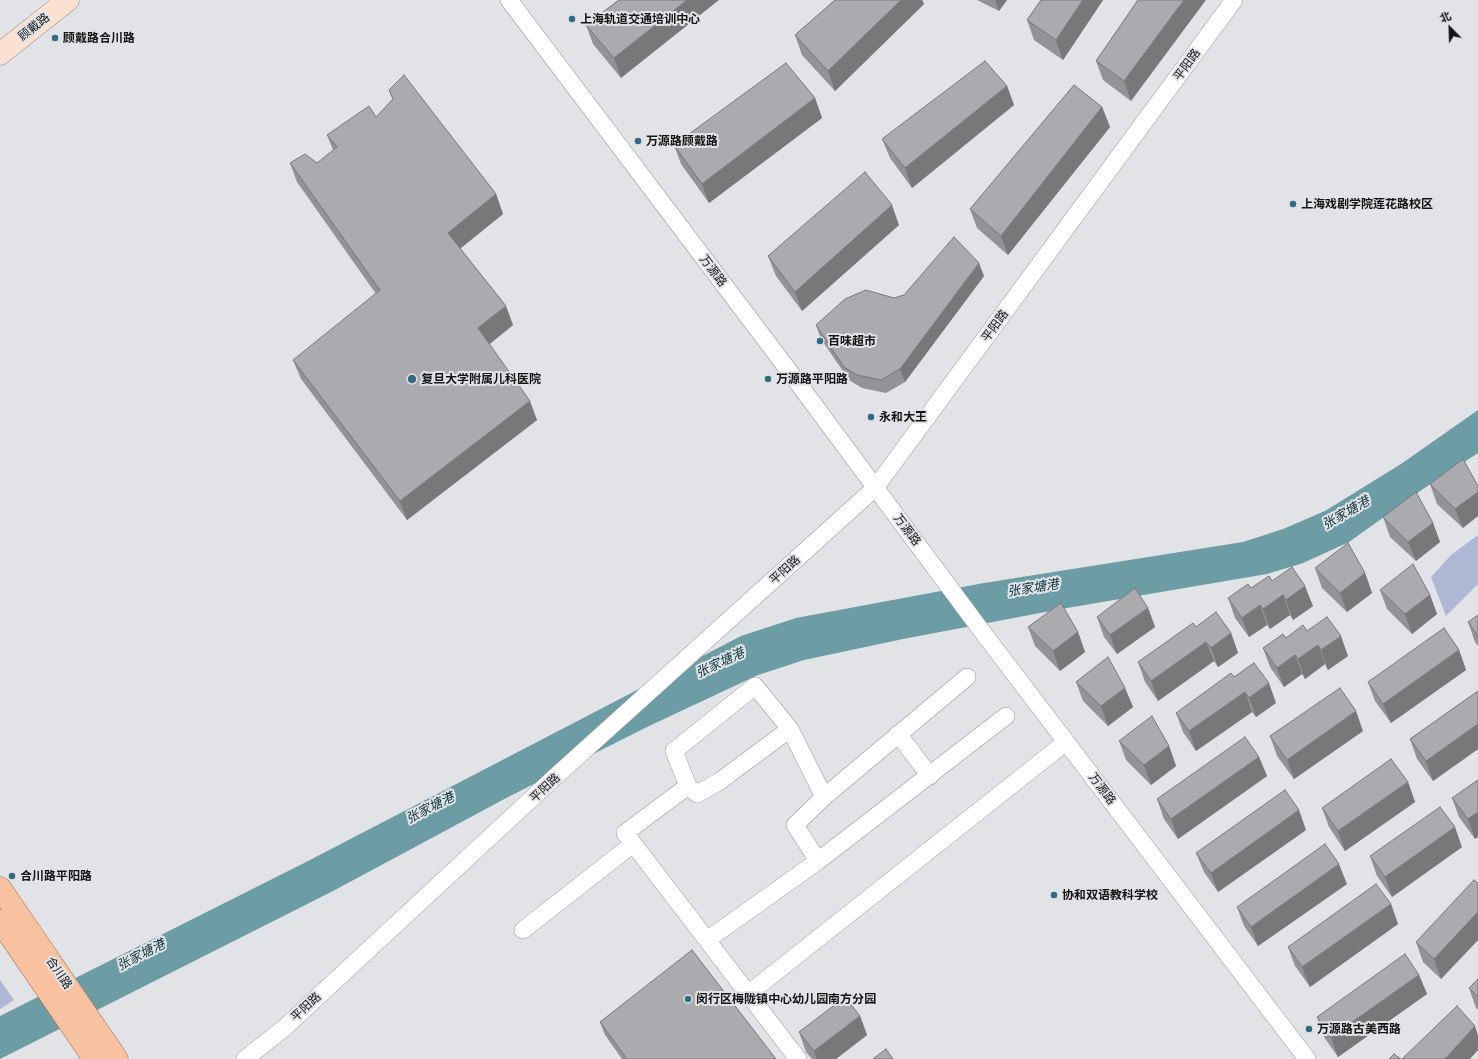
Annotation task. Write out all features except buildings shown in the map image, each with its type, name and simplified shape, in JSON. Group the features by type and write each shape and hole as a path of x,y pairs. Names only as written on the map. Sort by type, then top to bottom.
{"main road":[{"name":"顾戴路","path":"0,54 68,0"},
{"name":"合川路","path":"0,888 117,1059"},
{"name":"合川路","path":"0,921 89,1051"}],"street":[{"name":"万源路","path":"509,0 786,367 984,634 1307,1059"},
{"name":"平阳路","path":"245,1059 284,1029 556,776 875,488 1234,0"},
{"path":"818,861 795,825 898,734 967,677"},
{"path":"790,729 720,781 697,794 688,786 674,751 755,686 790,729 824,798"},
{"path":"707,940 818,861 1006,716"},
{"path":"898,734 930,776"},
{"path":"748,994 1066,742"},
{"path":"688,786 625,834 798,1059"},
{"path":"523,930 634,844"}],"shaded area":[{"path":"1478,535 1478,584 1446,616 1431,577 1451,555"},
{"path":"0,980 14,1000 0,1009"}],"water":[{"name":"张家塘港","path":"1478,410 1478,453 1423,489 1349,542 1303,563 1267,574 1061,609 903,639 804,660 758,675 649,726 510,796 333,891 0,1059 0,1016 310,860 741,636 796,618 984,583 1243,542 1283,529 1325,511 1401,464"}],"place":[{"name":"上海轨道交通培训中心","path":"572,19"},
{"name":"顾戴路合川路","path":"55,38"},
{"name":"万源路顾戴路","path":"638,141"},
{"name":"上海戏剧学院莲花路校区","path":"1293,204"},
{"name":"百味超市","path":"820,341"},
{"name":"复旦大学附属儿科医院","path":"412,379"},
{"name":"万源路平阳路","path":"768,379"},
{"name":"永和大王","path":"871,417"},
{"name":"合川路平阳路","path":"12,876"},
{"name":"协和双语教科学校","path":"1054,895"},
{"name":"闵行区梅陇镇中心幼儿园南方分园","path":"688,999"},
{"name":"万源路古美西路","path":"1309,1029"}]}
